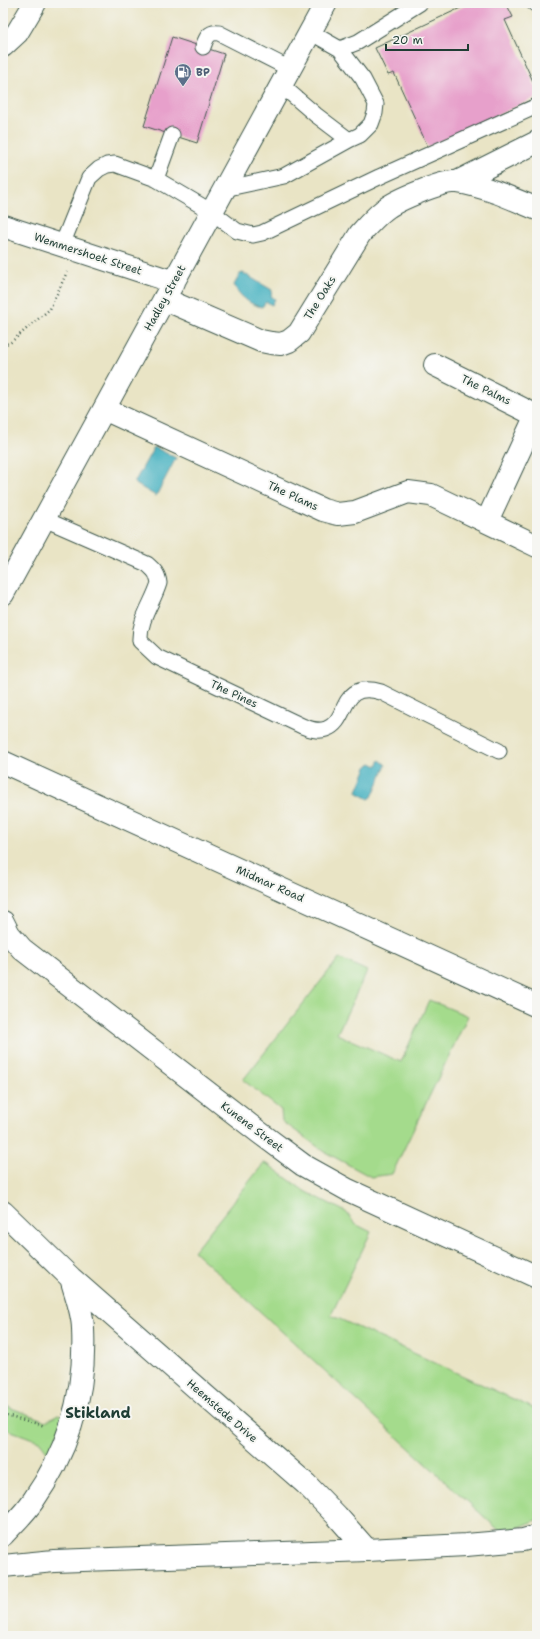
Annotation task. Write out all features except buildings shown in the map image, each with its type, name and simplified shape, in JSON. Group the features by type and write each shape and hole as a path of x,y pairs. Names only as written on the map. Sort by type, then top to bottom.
{"street":[{"path":"3,46 17,33 35,3"},
{"name":"Hadley Street","path":"3,594 326,3"},
{"name":"The Oaks","path":"169,290 261,341 281,344 289,341 298,333 360,234 372,220 385,209 435,186 457,182 537,142"},
{"name":"The Oaks","path":"457,182 500,193 537,209"},
{"name":"Wemmershoek Street","path":"3,226 69,247 169,290"},
{"name":"The Palms","path":"434,365 537,415"},
{"name":"The Plams","path":"104,409 323,510 338,514 355,512 408,492 417,492 431,495 537,546"},
{"path":"487,521 537,415"},
{"name":"Midmar Road","path":"3,762 537,1006"},
{"name":"Kunene Street","path":"3,922 22,949 303,1165 348,1190 537,1277"},
{"name":"Heemstede Drive","path":"3,1212 71,1278 306,1484 367,1550"},
{"path":"3,1535 33,1502 57,1462 74,1419 82,1373 83,1327 71,1278"},
{"path":"3,1566 54,1561 466,1545 523,1540 537,1536"}],"lane":[{"path":"340,49 366,37 387,22 420,3"},
{"path":"203,47 206,38 210,34 214,32 219,33 286,77 325,123 349,140"},
{"path":"224,189 284,176 360,135 371,124 376,113 376,104 363,79 340,49 310,32"},
{"path":"69,247 89,178 98,169 107,165 115,164 156,179 212,212 237,231 253,235 262,233 379,177 537,106"},
{"path":"156,179 172,135"},
{"name":"The Pines","path":"44,519 147,564 154,570 158,577 159,583 142,621 140,641 157,657 302,726 314,730 325,730 334,726 347,702 354,694 361,689 371,689 381,692 499,752"}],"path":[{"path":"3,345 11,342 50,309 69,247"},
{"path":"3,1414 68,1432"}],"green space":[{"path":"339,958 367,971 337,1034 401,1062 429,1000 468,1016 392,1174 371,1177 325,1152 282,1121 281,1110 243,1080"},
{"path":"264,1163 269,1165 303,1190 346,1212 355,1224 371,1232 331,1315 537,1410 537,1520 503,1534 194,1251"},
{"path":"3,1405 46,1421 58,1414 64,1416 50,1455 39,1441 3,1428"}],"water":[{"path":"243,273 272,290 271,296 275,299 272,305 266,302 262,307 258,306 249,302 242,296 234,285 240,274"},
{"path":"154,447 176,458 156,496 134,483"},
{"path":"380,760 386,765 372,797 369,799 357,791 368,765 371,763 377,766"}],"place":[{"name":"BP","path":"183,87"}],"district":[{"name":"Stikland","path":"98,1413"}]}
